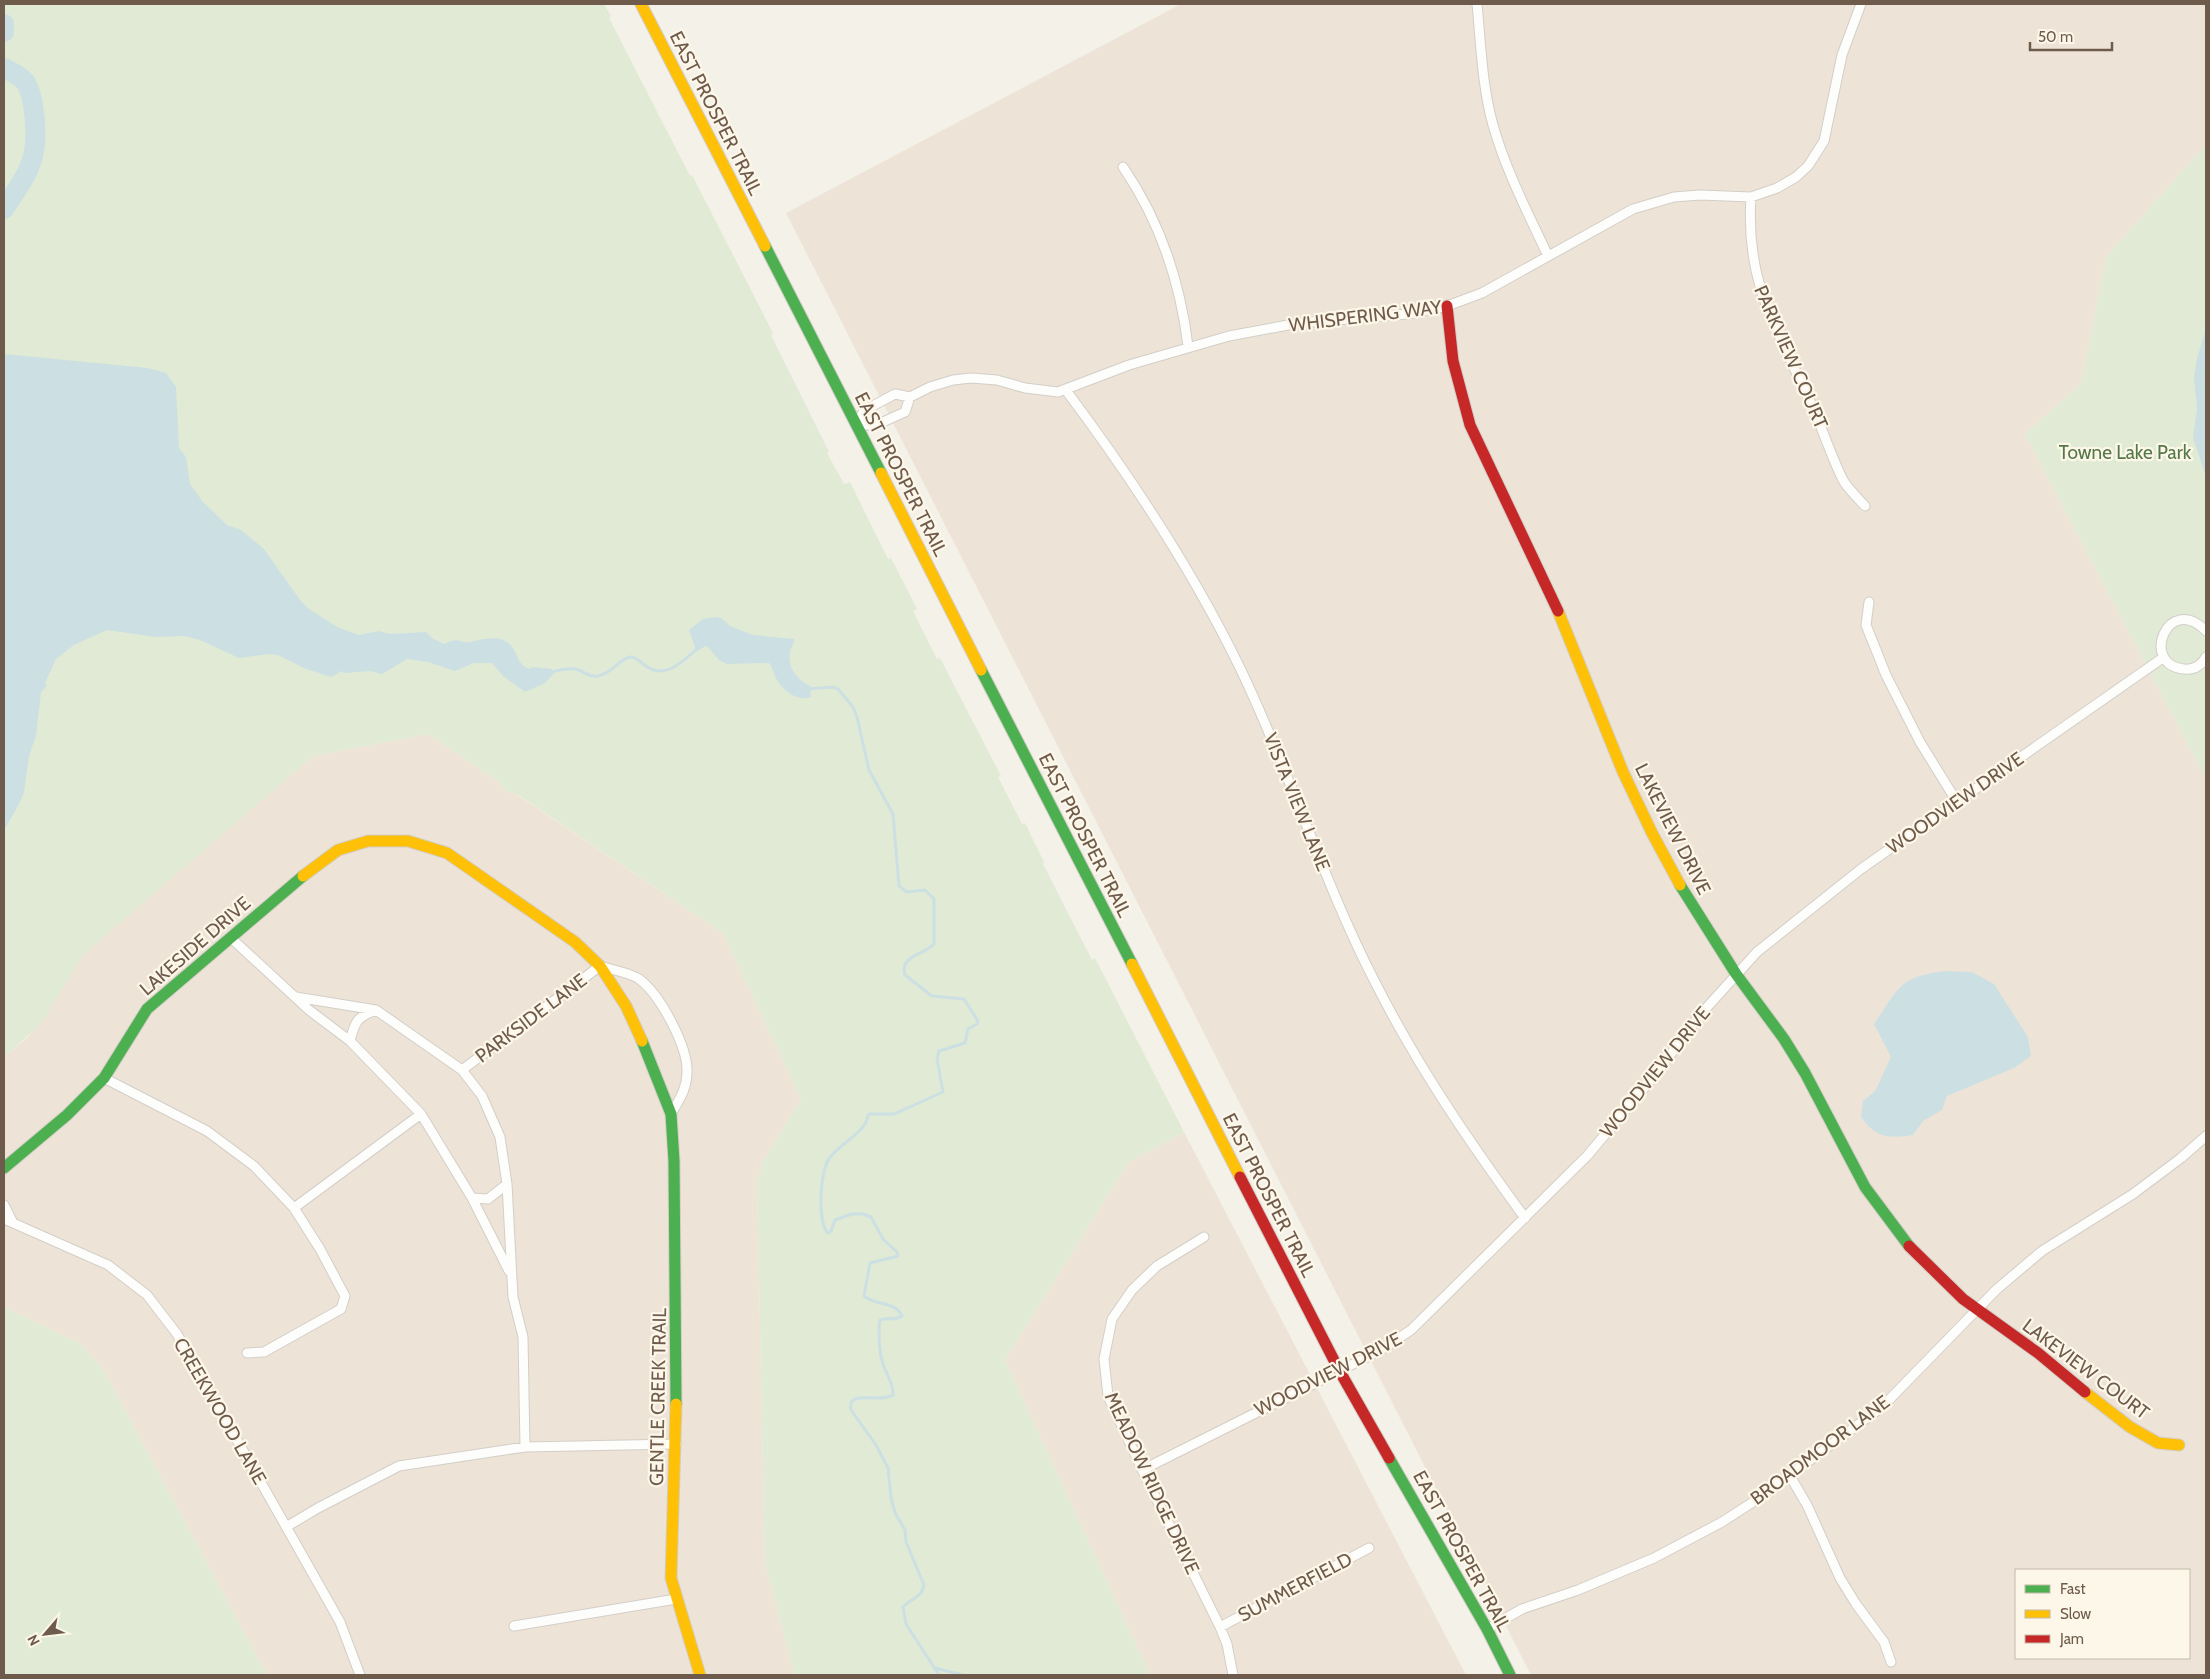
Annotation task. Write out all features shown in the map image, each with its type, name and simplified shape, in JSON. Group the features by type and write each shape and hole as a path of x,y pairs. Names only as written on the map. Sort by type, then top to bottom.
{"street":[{"name":"EAST PROSPER TRAIL","path":"641,4 1339,1370 1487,1629 1510,1675"},
{"path":"1477,4 1483,73 1492,124 1510,175 1548,256"},
{"name":"WHISPERING WAY","path":"856,423 865,410 895,394 910,397 941,383 971,378 997,380 1050,392 1065,389 1129,365 1188,346 1229,336 1299,323 1408,314 1447,306 1482,293 1615,217 1656,201 1700,195 1751,197 1788,183 1808,166 1817,154 1828,126 1835,81 1842,55 1861,4"},
{"path":"1123,167 1144,200 1166,248 1182,308 1188,346"},
{"name":"PARKVIEW COURT","path":"1751,197 1750,229 1753,259 1766,309 1816,414 1844,481 1865,506"},
{"name":"LAKEVIEW DRIVE","path":"1447,306 1450,342 1461,396 1485,459 1549,588 1623,772 1652,833 1688,900 1736,974 1784,1039 1805,1073 1847,1156 1878,1207 1910,1247 1936,1275 1977,1310"},
{"name":"VISTA VIEW LANE","path":"1065,389 1136,487 1187,568 1240,669 1273,742 1345,921 1375,983 1448,1110 1525,1218"},
{"path":"856,423 874,426 905,412 910,397"},
{"path":"1869,602 1866,625 1886,675 1920,742 1957,802"},
{"path":"2206,631 2199,624 2189,620 2178,621 2164,631 2161,640 2161,649 2164,657 2178,669 2196,668 2206,658"},
{"name":"WOODVIEW DRIVE","path":"1142,1470 1381,1350 1412,1330 1593,1149 1655,1075 1700,1015 1757,952 1861,869 2164,657"},
{"name":"GENTLE CREEK TRAIL","path":"340,848 370,841 395,839 425,843 447,853 575,942 600,966 626,1006 651,1060 671,1114 676,1234 676,1444 671,1578 700,1675"},
{"name":"LAKESIDE DRIVE","path":"4,1168 67,1115 104,1078 147,1009 315,865 340,848"},
{"path":"231,938 308,1010 350,1041 421,1114 472,1198 512,1275"},
{"name":"GENTLE CREEK TRAIL","path":"600,966 639,978 656,996 677,1032 688,1071 684,1092 671,1114"},
{"name":"PARKSIDE LANE","path":"462,1070 600,966"},
{"path":"296,997 376,1010 462,1070 482,1096 500,1137 507,1184 513,1297 523,1337 525,1447"},
{"path":"350,1041 355,1022 364,1014 376,1010"},
{"path":"104,1078 208,1131 254,1166 294,1208 320,1249 345,1296 341,1309 264,1352 247,1353"},
{"path":"294,1208 421,1114"},
{"name":"BROADMOOR LANE","path":"1487,1629 1522,1610 1633,1568 1675,1548 1730,1517 1790,1476 1882,1407 1997,1289 2042,1251 2133,1194 2181,1158 2206,1136"},
{"path":"472,1198 488,1199 507,1184"},
{"path":"4,1205 13,1223"},
{"name":"CREEKWOOD LANE","path":"4,1219 108,1266 147,1295 177,1334 340,1622 360,1675"},
{"name":"MEADOW RIDGE DRIVE","path":"1204,1237 1157,1266 1132,1290 1112,1319 1104,1359 1108,1396 1142,1470 1220,1627 1227,1644 1233,1675"},
{"name":"LAKEVIEW COURT","path":"1977,1310 2038,1353 2130,1427 2158,1442 2179,1445"},
{"path":"286,1527 398,1466 525,1447 676,1444"},
{"path":"1790,1476 1807,1505 1840,1578 1856,1604 1884,1642 1891,1662"},
{"name":"SUMMERFIELD","path":"1220,1627 1370,1548"},
{"path":"514,1626 676,1599"}],"shaded area":[{"path":"1181,4 2206,4 2206,145 2106,257 2081,384 2025,434 2206,779 2206,1675 1531,1675 786,213"},
{"path":"2206,329 2206,476 2193,438 2197,409 2194,378 2197,358"},
{"path":"4,354 148,368 166,373 176,387 179,448 186,457 190,484 203,502 227,525 241,530 264,549 300,600 309,609 339,628 359,635 379,631 390,634 426,632 432,638 444,644 457,640 466,642 493,638 504,640 513,648 525,667 529,669 533,667 552,669 553,674 545,683 525,692 503,676 492,663 474,663 455,671 428,662 407,659 382,674 370,671 344,673 342,671 331,677 306,669 278,655 270,654 239,658 200,640 184,636 156,637 107,630 74,645 56,659 45,683 47,686 41,692 36,736 29,756 24,792 4,830"},
{"path":"721,618 730,626 753,635 794,639 789,655 791,668 804,683 810,686 811,697 796,697 786,691 779,683 769,663 727,664 719,660 708,647 705,646 698,651 696,650 689,630 703,619"},
{"path":"428,734 498,781 504,790 519,796 723,933 801,1099 763,1162 757,1181 765,1563 795,1675 267,1675 104,1371 81,1344 4,1307 4,1057 29,1036 79,954 313,756"},
{"path":"1945,971 1972,972 1994,984 2028,1037 2031,1056 2014,1068 1947,1096 1942,1110 1923,1121 1913,1135 1890,1137 1877,1133 1861,1117 1863,1101 1875,1091 1891,1057 1874,1024 1901,986 1918,977"},
{"path":"1184,1132 1466,1675 1150,1675 1005,1360 1128,1163"}],"green space":[{"path":"4,4 604,4 611,16 609,18 690,176 692,175 773,333 771,335 829,452 827,453 844,484 850,482 888,559 891,558 917,609 913,611 937,659 940,658 1001,776 998,777 1022,824 1025,823 1044,862 1043,864 1092,960 1095,958 1184,1132 1128,1163 1005,1360 1150,1675 795,1675 765,1563 757,1181 763,1162 801,1099 723,933 520,796 504,790 498,781 428,734 313,756 84,954 40,1025 4,1057"},
{"name":"Towne Lake Park","path":"2206,145 2206,779 2025,434 2081,384 2106,257"},
{"path":"4,1307 81,1344 104,1371 267,1675 4,1675"}],"waterway":[{"path":"4,24 4,32"},
{"path":"4,68 16,74 26,83 33,107 35,135 30,167 4,209"},
{"path":"550,673 576,669 592,676 598,676 608,672 626,658 632,657 651,669 666,670 673,668 699,647"},
{"path":"808,689 832,687 838,689 853,707 869,770 893,814 899,886 907,892 925,890 934,899 934,944 909,960 904,969 905,975 932,996 964,999 978,1021 977,1024 968,1029 965,1043 939,1051 937,1059 943,1092 894,1114 869,1114 866,1123 861,1129 829,1159 824,1174 821,1197 822,1219 828,1233 831,1231 835,1220 852,1214 863,1214 871,1217 883,1239 897,1252 898,1256 870,1263 864,1296 895,1308 902,1316 880,1320 879,1325 881,1354 893,1395 880,1398 859,1398 851,1403 851,1410 876,1445 888,1468 891,1498 895,1513 905,1530 906,1542 924,1585 921,1593 903,1607 906,1624 939,1675"},
{"path":"935,1668 963,1675"}],"traffic: fast":[{"path":"765,246 881,473"},
{"path":"981,670 1132,964"},
{"path":"4,1168 67,1115 104,1078 147,1009 303,876"},
{"path":"1680,885 1736,974 1784,1039 1805,1073 1865,1187 1909,1246"},
{"path":"642,1041 671,1114 674,1161 676,1404"},
{"path":"1389,1458 1487,1629 1510,1675"}],"traffic: slow":[{"path":"641,4 765,246"},
{"path":"881,473 981,670"},
{"path":"1558,611 1623,772 1652,833 1680,885"},
{"path":"303,876 338,850 368,841 408,841 447,853 575,942 600,966 626,1006 642,1041"},
{"path":"1132,964 1240,1177"},
{"path":"2085,1392 2130,1427 2158,1443 2179,1445"},
{"path":"676,1404 671,1578 700,1675"}],"traffic: jam":[{"path":"1447,306 1453,361 1470,425 1558,611"},
{"path":"1240,1177 1339,1370 1389,1458"},
{"path":"1909,1246 1963,1299 2038,1353 2085,1392"}]}
